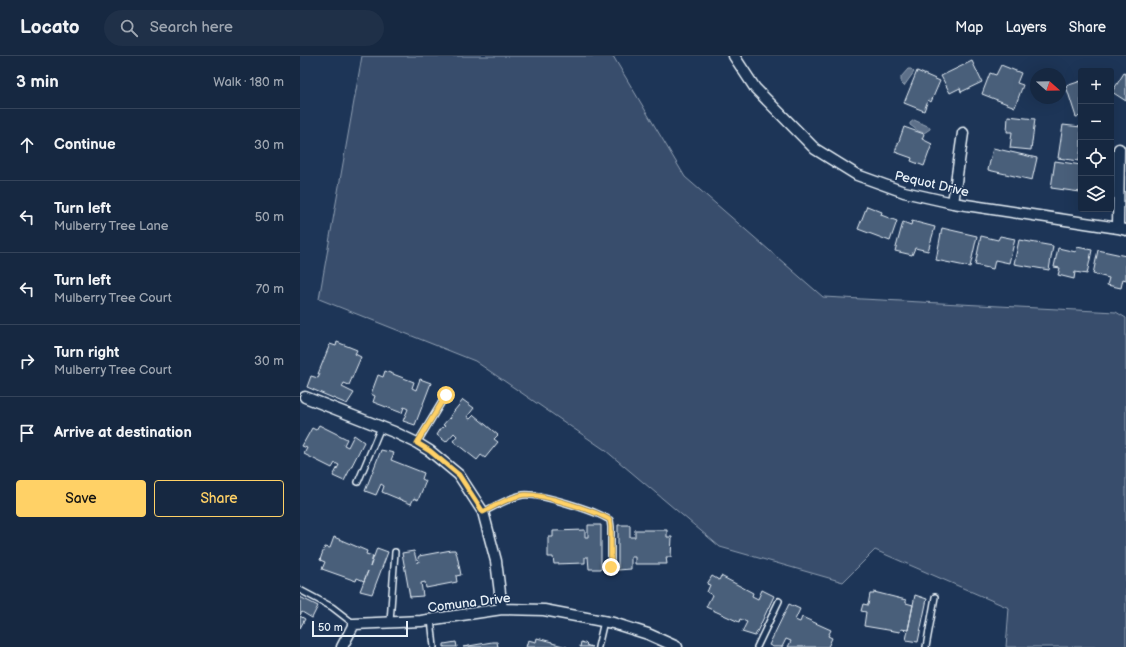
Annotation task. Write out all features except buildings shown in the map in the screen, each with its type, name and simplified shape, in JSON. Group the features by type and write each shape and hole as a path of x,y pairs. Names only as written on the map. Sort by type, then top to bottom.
{"street":[{"name":"Pequot Drive","path":"734,56 755,88 815,149 857,175 904,192 953,202 1122,229"},
{"path":"953,202 963,133"},
{"path":"1118,149 1122,229"},
{"path":"305,397 417,443 430,451 459,475 483,512 496,561 502,608"},
{"name":"Comuna Drive","path":"354,624 431,619 502,608 544,610 604,621 648,634 677,647"},
{"path":"342,647 354,624"}],"lane":[{"path":"417,443 446,395"},
{"path":"358,482 381,427"},
{"path":"483,512 501,503 523,495 543,497 583,508 603,516 610,520 611,526 611,567"},
{"path":"390,622 395,552"},
{"path":"300,590 332,607 354,624"},
{"path":"926,647 935,597"},
{"path":"757,647 779,601"},
{"path":"431,619 434,647"},
{"path":"598,647 604,621"}],"shaded area":[{"path":"362,56 613,56 685,177 823,297 1116,312 1126,318 1126,647 1006,647 1009,608 875,550 843,582 720,547 605,450 475,361 319,299"},
{"path":"908,69 911,69 914,72 904,86 901,83 901,77"},
{"path":"914,120 930,127 930,129 924,133 918,131 910,125 910,123"}],"route":[{"path":"446,395 417,443 430,451 459,475 483,512 501,503 523,495 543,497 583,508 603,516 610,520 611,526 611,567"}]}
